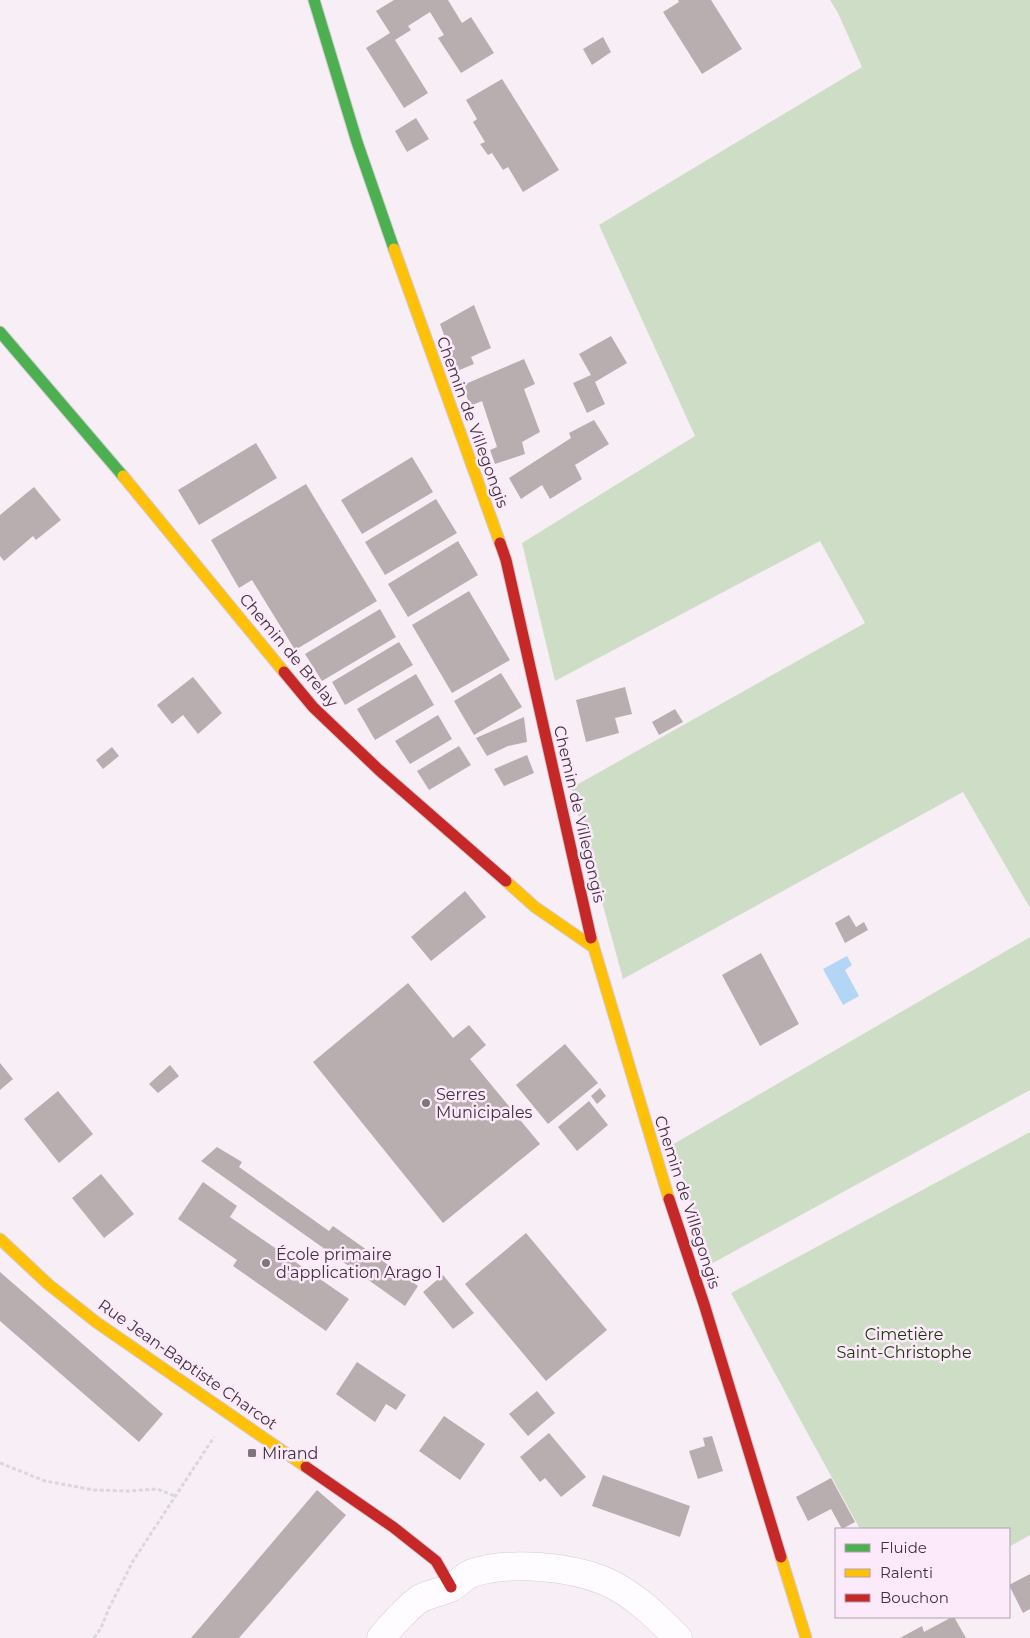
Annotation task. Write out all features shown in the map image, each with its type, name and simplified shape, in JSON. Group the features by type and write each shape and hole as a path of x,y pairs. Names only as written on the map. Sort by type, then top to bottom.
{"street":[{"name":"Chemin de Villegongis","path":"314,0 357,142 506,560 593,947 662,1178 704,1304 806,1638"},
{"name":"Chemin de Brelay","path":"0,332 172,534 313,707 379,770 536,907 593,947"},
{"name":"Rue Jean-Baptiste Charcot","path":"0,1239 48,1284 96,1322 392,1526 436,1561 451,1587"},
{"path":"381,1638 420,1599 451,1587 471,1574 504,1568 542,1566 574,1572 607,1582 631,1597 661,1621 678,1638"}],"path":[{"path":"94,1638 101,1628 108,1608 133,1561 229,1413"},
{"path":"0,1463 46,1481 94,1490 129,1491 157,1489 175,1496"}],"green space":[{"path":"830,0 1030,0 1030,908 963,792 623,979 571,788 865,623 820,541 555,681 522,543 695,436 599,225 862,67 838,13"},
{"path":"1030,937 1030,1090 711,1264 672,1145"},
{"name":"Cimetière Saint-Christophe","path":"1030,1132 1030,1535 1010,1546 1010,1528 859,1528 731,1293"}],"water":[{"path":"847,956 852,965 845,970 859,996 843,1005 823,969"}],"building":[{"path":"394,0 448,0 462,23 471,17 494,53 461,73 438,38 444,35 430,12 408,26 411,30 395,40 428,93 404,108 366,48 390,33 376,11"},
{"path":"678,0 711,0 742,49 702,74 663,12 679,2"},
{"path":"603,37 611,52 592,65 583,49"},
{"path":"502,79 559,170 523,192 508,167 503,170 492,153 488,155 480,144 485,142 473,122 477,119 466,100"},
{"path":"416,118 429,139 407,152 395,131"},
{"path":"474,305 491,348 471,357 474,364 457,371 440,324"},
{"path":"611,336 627,363 595,382 605,404 587,413 573,383 591,375 579,354"},
{"path":"524,359 535,384 524,389 540,432 522,442 525,454 495,464 490,450 497,447 482,401 470,406 463,385"},
{"path":"594,420 609,444 575,465 582,479 550,499 542,485 521,499 509,478 571,438 569,433"},
{"path":"256,443 277,478 199,525 178,490"},
{"path":"412,457 433,492 362,534 341,500"},
{"path":"306,484 377,601 295,650 252,580 239,588 211,540"},
{"path":"34,487 61,520 36,540 33,536 4,561 0,556 0,515"},
{"path":"436,499 457,533 385,575 365,542"},
{"path":"458,541 478,575 408,617 388,584"},
{"path":"469,591 510,660 452,693 412,625"},
{"path":"380,609 396,637 322,681 305,654"},
{"path":"399,642 413,665 345,705 332,682"},
{"path":"501,673 522,707 474,735 454,701"},
{"path":"416,674 434,705 375,740 357,709"},
{"path":"193,677 222,713 198,734 183,715 172,724 157,705"},
{"path":"625,687 632,714 615,718 619,733 586,742 576,700"},
{"path":"675,709 683,722 659,735 652,722"},
{"path":"438,715 452,739 410,764 395,741"},
{"path":"524,717 527,742 508,746 487,756 476,738"},
{"path":"459,746 471,765 429,790 417,771"},
{"path":"112,747 119,756 103,769 96,760"},
{"path":"527,755 534,773 504,786 494,769"},
{"path":"465,891 486,917 431,961 411,937"},
{"path":"849,915 856,927 864,922 868,930 845,943 835,923"},
{"path":"761,953 799,1024 760,1046 722,975"},
{"name":"Serres Municipales","path":"408,983 453,1038 469,1025 486,1045 470,1059 540,1144 443,1223 313,1062"},
{"path":"565,1044 598,1083 548,1124 516,1085"},
{"path":"0,1063 13,1079 0,1090"},
{"path":"170,1065 179,1076 158,1093 149,1084"},
{"path":"600,1088 606,1096 597,1104 591,1096"},
{"path":"58,1091 93,1134 59,1163 24,1119"},
{"path":"589,1101 608,1125 577,1151 558,1127"},
{"path":"217,1147 242,1162 239,1167 329,1231 333,1226 418,1286 405,1306 201,1161"},
{"path":"101,1174 134,1214 104,1238 72,1198"},
{"name":"École primaire d'application Arago 1","path":"203,1182 237,1206 230,1217 349,1299 326,1331 233,1266 237,1260 178,1219"},
{"path":"526,1233 607,1330 546,1381 465,1284"},
{"path":"0,1272 163,1414 139,1442 0,1321"},
{"path":"443,1275 474,1313 453,1329 423,1292"},
{"path":"357,1362 406,1395 396,1410 386,1404 375,1422 336,1394"},
{"path":"537,1391 555,1413 528,1436 509,1414"},
{"path":"444,1416 485,1444 460,1480 419,1451"},
{"path":"549,1433 586,1477 561,1497 545,1478 540,1482 520,1457"},
{"path":"712,1436 723,1471 698,1479 689,1451 705,1446 703,1438"},
{"path":"603,1475 690,1506 680,1537 592,1506"},
{"path":"831,1478 855,1522 841,1528 831,1509 808,1521 796,1497"},
{"path":"317,1490 346,1515 239,1638 191,1638"},
{"path":"1030,1574 1030,1609 1023,1613 1010,1584"},
{"path":"950,1618 955,1618 966,1638 900,1638 922,1626 924,1632"}],"traffic: fast":[{"path":"314,0 357,142 394,249"},
{"path":"0,332 123,476"}],"traffic: slow":[{"path":"394,249 500,543"},
{"path":"123,476 284,672"},
{"path":"506,881 535,907 593,947"},
{"path":"591,938 669,1199"},
{"path":"0,1239 48,1284 96,1322 306,1467"},
{"path":"781,1557 806,1638"}],"traffic: jam":[{"path":"500,543 506,560 591,938"},
{"path":"284,672 313,707 379,770 506,881"},
{"path":"669,1199 704,1304 781,1557"},
{"path":"306,1467 393,1527 436,1561 451,1587"}],"place":[{"name":"Serres Municipales","path":"426,1103"},
{"name":"École primaire d'application Arago 1","path":"266,1263"},
{"name":"Mirand","path":"252,1453"}]}
